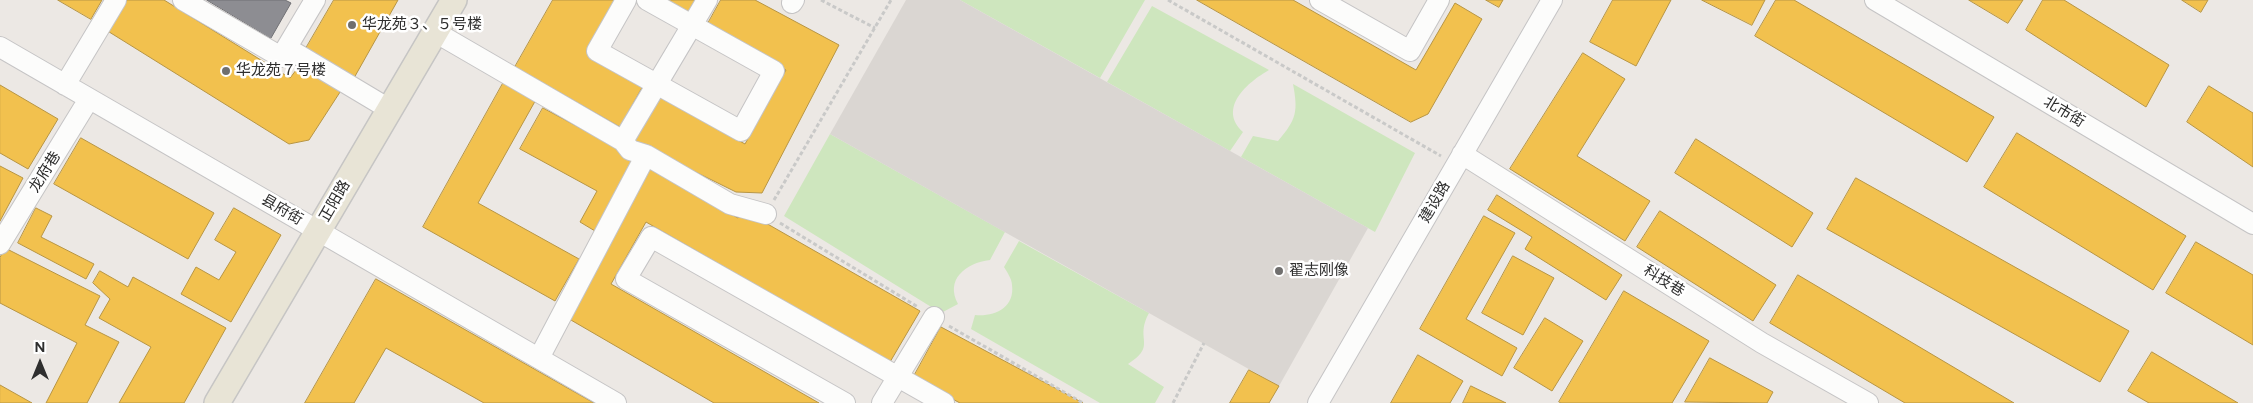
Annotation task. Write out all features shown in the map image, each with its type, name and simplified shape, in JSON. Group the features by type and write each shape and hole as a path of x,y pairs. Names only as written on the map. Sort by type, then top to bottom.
{"main road":[{"name":"正阳路","path":"217,403 454,0"}],"street":[{"path":"65,85 116,0"},
{"path":"183,0 281,58 315,0"},
{"path":"626,0 597,51 741,131 774,71 647,0"},
{"path":"623,141 707,0"},
{"path":"786,0 792,4 794,0"},
{"path":"1320,0 1410,51 1439,0"},
{"name":"建设路","path":"1318,403 1552,0"},
{"name":"北市街","path":"1874,0 2253,224"},
{"path":"435,32 623,141 630,150 646,155 730,204 766,214"},
{"name":"县府街","path":"0,47 616,403"},
{"path":"287,48 389,108"},
{"name":"龙府巷","path":"0,244 89,99"},
{"path":"539,358 646,155"},
{"name":"科技巷","path":"1459,160 1762,344 1868,403"},
{"path":"845,403 626,280 651,237 944,403"},
{"path":"882,403 896,376 934,317"}],"path":[{"path":"821,0 875,28"},
{"path":"891,0 766,214 934,317 1083,403"},
{"path":"1168,0 1459,160"},
{"path":"1173,403 1204,343"}],"green space":[{"path":"960,0 1145,0 1100,78"},
{"path":"1152,6 1269,70 1252,81 1238,96 1233,114 1236,123 1243,132 1230,151 1107,82"},
{"path":"1293,84 1415,153 1375,232 1241,157 1253,136 1278,141 1289,127 1295,108"},
{"path":"830,134 1005,232 990,260 965,269 956,280 954,287 958,304 941,313 784,216"},
{"path":"1019,241 1149,313 1145,322 1142,352 1128,364 1164,387 1155,403 1100,403 971,329 975,315 996,312 1007,305 1010,300 1012,283 1004,267"}],"shaded area":[{"path":"906,0 960,0 1368,228 1279,386 830,134"}],"building: Homes":[{"path":"58,0 102,0 91,19"},
{"name":"华龙苑７号楼","path":"125,0 164,0 290,78 300,65 342,89 309,140 289,144 106,30"},
{"name":"华龙苑３、５号楼","path":"334,0 398,0 354,78 305,50"},
{"path":"553,0 618,0 588,53 644,84 620,127 515,67"},
{"path":"660,0 703,0 693,18"},
{"path":"721,0 755,0 839,45 762,193 736,192 633,141 658,96 745,144 786,70 706,27"},
{"path":"1197,0 1293,0 1416,70 1455,3 1482,19 1428,114 1411,122"},
{"path":"1486,0 1503,0 1499,7"},
{"path":"1613,0 1671,0 1636,66 1590,42"},
{"path":"1702,0 1765,0 1752,25"},
{"path":"1776,0 1794,0 1994,117 1967,162 1755,36"},
{"path":"1969,0 2023,0 2008,23"},
{"path":"2043,0 2064,0 2169,65 2146,107 2026,30"},
{"path":"2182,0 2208,0 2201,12"},
{"path":"1583,53 1625,79 1577,156 1650,201 1625,241 1510,169"},
{"path":"506,78 538,96 478,203 579,259 555,301 423,227"},
{"path":"0,85 58,119 28,169 0,153"},
{"path":"2209,86 2253,113 2253,167 2187,122"},
{"path":"543,108 636,158 595,231 580,222 597,191 520,149"},
{"path":"2017,133 2186,236 2153,290 1984,187"},
{"path":"81,138 214,213 188,259 54,184"},
{"path":"1696,139 1813,213 1792,247 1675,173"},
{"path":"0,166 23,178 0,221"},
{"path":"649,168 738,218 743,210 920,311 890,362 646,222 611,284 819,403 714,403 564,316"},
{"path":"1856,178 2129,331 2100,382 1827,229"},
{"path":"1497,195 1622,275 1606,300 1525,249 1532,237 1488,210"},
{"path":"36,208 52,216 41,237 94,264 86,279 18,243"},
{"path":"234,208 281,235 231,322 181,294 196,267 219,280 236,252 215,240"},
{"path":"1660,211 1776,285 1753,321 1637,247"},
{"path":"1484,216 1515,233 1466,319 1517,348 1502,376 1420,329"},
{"path":"2196,242 2253,275 2253,345 2166,293"},
{"path":"5,248 100,296 85,325 119,342 87,403 46,403 77,343 0,303 0,258"},
{"path":"1513,256 1554,278 1523,335 1482,313"},
{"path":"100,271 128,287 133,277 226,328 184,403 119,403 151,347 99,318 110,299 93,283"},
{"path":"1798,275 2014,403 1905,403 1770,323"},
{"path":"376,279 594,403 484,403 386,348 354,403 305,403"},
{"path":"1624,291 1709,341 1672,403 1559,402"},
{"path":"1545,318 1583,341 1552,391 1514,368"},
{"path":"941,327 1083,403 960,403 913,378"},
{"path":"2152,352 2238,403 2149,403 2128,391"},
{"path":"1418,355 1463,381 1450,403 1391,403"},
{"path":"1710,358 1773,392 1767,403 1685,402"},
{"path":"1249,370 1279,386 1269,403 1230,403"},
{"path":"0,385 32,403 0,403"},
{"path":"1471,386 1506,403 1463,403"}],"building: Industry":[{"path":"207,0 285,0 291,3 271,38"}],"place":[{"name":"华龙苑３、５号楼","path":"352,25"},
{"name":"华龙苑７号楼","path":"226,71"},
{"name":"翟志刚像","path":"1279,271"}]}
